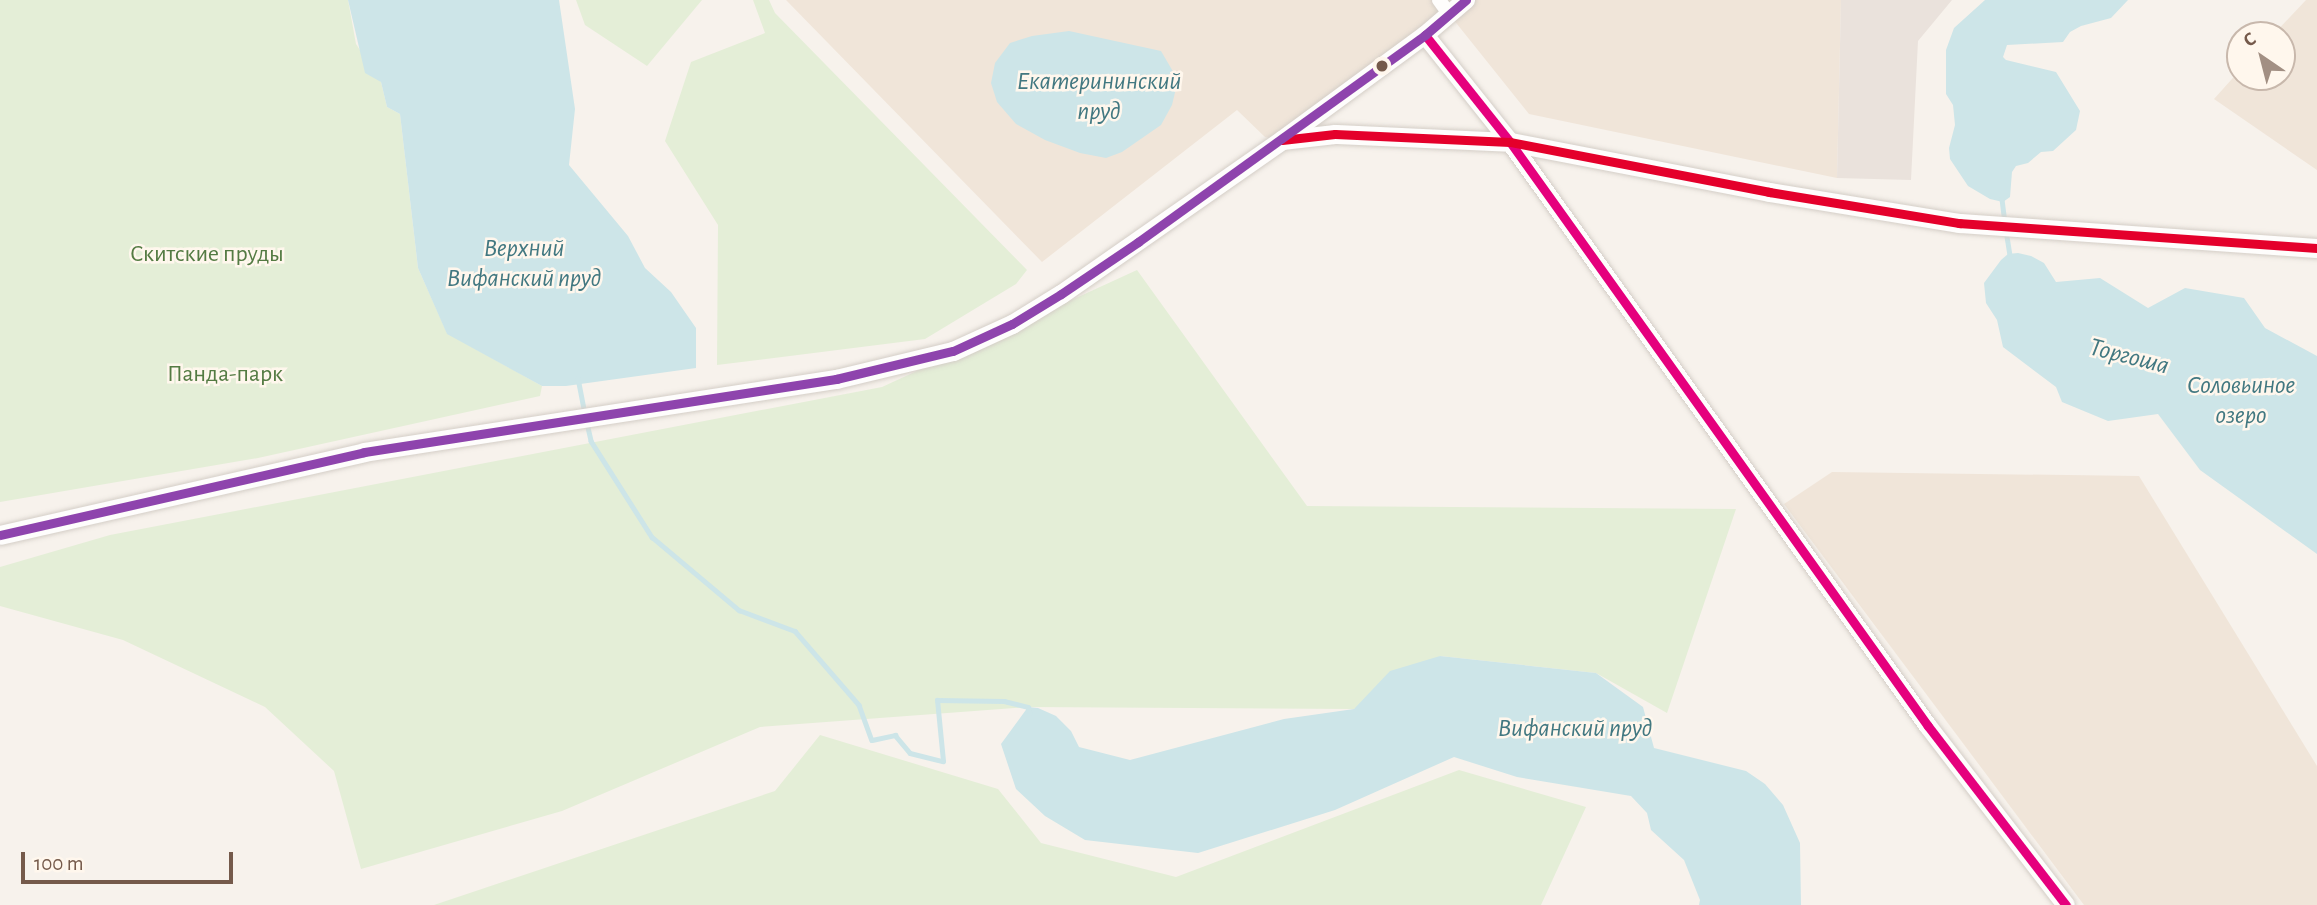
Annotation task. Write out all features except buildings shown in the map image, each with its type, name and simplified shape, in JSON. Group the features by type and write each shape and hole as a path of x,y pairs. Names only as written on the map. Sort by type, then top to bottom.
{"main road":[{"path":"0,535 364,452 612,411 836,379 953,351 1012,324 1061,294 1282,140 1335,134 1510,142 1834,204 1959,223 2317,248"}],"street":[{"path":"1282,140 1425,35 1444,7 1466,0"},
{"path":"1425,35 1510,142 1912,704 2066,905"}],"shaded area":[{"path":"786,0 1841,0 1837,178 1529,114 1449,14 1282,140 1265,137 1237,110 1042,262"},
{"path":"1841,0 1952,0 1918,41 1911,180 1837,178"},
{"path":"2306,0 2317,0 2317,170 2214,99 2226,86 2226,91 2296,91 2296,21 2286,21"},
{"path":"1832,472 2139,476 2317,766 2317,905 2084,905 1784,504"}],"green space":[{"name":"Скитские пруды","path":"0,0 348,0 356,44 381,82 387,107 400,114 418,268 447,333 542,386 540,396 258,458 0,502"},
{"path":"576,0 702,0 647,66 585,25"},
{"path":"753,0 769,0 775,13 1027,270 1016,284 925,339 717,365 718,225 665,141 691,62 765,33"},
{"path":"1137,270 1307,506 1736,509 1667,713 1596,673 1440,656 1354,709 1028,707 760,727 562,811 361,869 334,771 265,707 123,640 0,606 0,567 110,535 882,387"},
{"path":"820,735 998,789 1041,843 1176,877 1459,770 1586,807 1541,905 434,905 775,791"}],"water":[{"name":"Верхний Вифанский пруд","path":"348,0 559,0 575,109 569,165 628,236 645,268 671,292 696,328 696,368 566,386 542,386 447,334 418,268 400,114 387,107 381,82 365,73"},
{"path":"1985,0 2128,0 2111,18 2081,26 2070,32 2063,42 2007,45 2003,57 2006,60 2056,72 2080,111 2076,130 2053,151 2041,152 2028,163 2016,166 2012,172 2010,197 2003,202 1990,199 1968,186 1950,159 1949,148 1955,125 1953,105 1946,94 1946,50 1954,28"},
{"name":"Екатерининский пруд","path":"1069,31 1161,51 1178,80 1172,105 1161,125 1122,152 1106,158 1080,153 1045,140 1016,124 997,102 991,83 995,63 1010,43 1032,36"},
{"name":"Соловьиное озеро","path":"2018,253 2044,263 2056,282 2100,278 2148,308 2185,288 2244,298 2265,328 2317,356 2317,554 2200,470 2158,414 2108,421 2062,402 2056,387 2003,347 1997,320 1986,303 1984,283 2001,260 2008,254"},
{"name":"Вифанский пруд","path":"1440,656 1596,673 1643,707 1654,748 1746,771 1765,784 1783,805 1800,843 1801,905 1699,905 1700,900 1684,860 1651,830 1647,813 1631,796 1517,777 1454,757 1335,810 1198,853 1085,840 1045,816 1016,789 1001,744 1028,707 1038,708 1056,716 1071,731 1079,747 1130,760 1284,719 1354,709 1390,671"}],"waterway":[{"name":"Торгоша","path":"2002,199 2005,222"},
{"name":"Торгоша","path":"2006,230 2011,260"},
{"path":"578,378 585,414"},
{"path":"587,423 591,441 652,537 739,610 795,631 859,705 872,740 895,735 910,753 943,761 937,700 1004,701 1028,707 1030,713"}],"transit line":[{"path":"0,535 364,452 836,379 953,351 1012,324 1138,242 1425,35 1466,0"},
{"path":"1425,35 1510,142 1928,726 2066,905"},
{"path":"1282,140 1335,134 1510,142 1769,192 1959,223 2317,248"}],"park label":[{"name":"Панда-парк","path":"225,375"}]}
